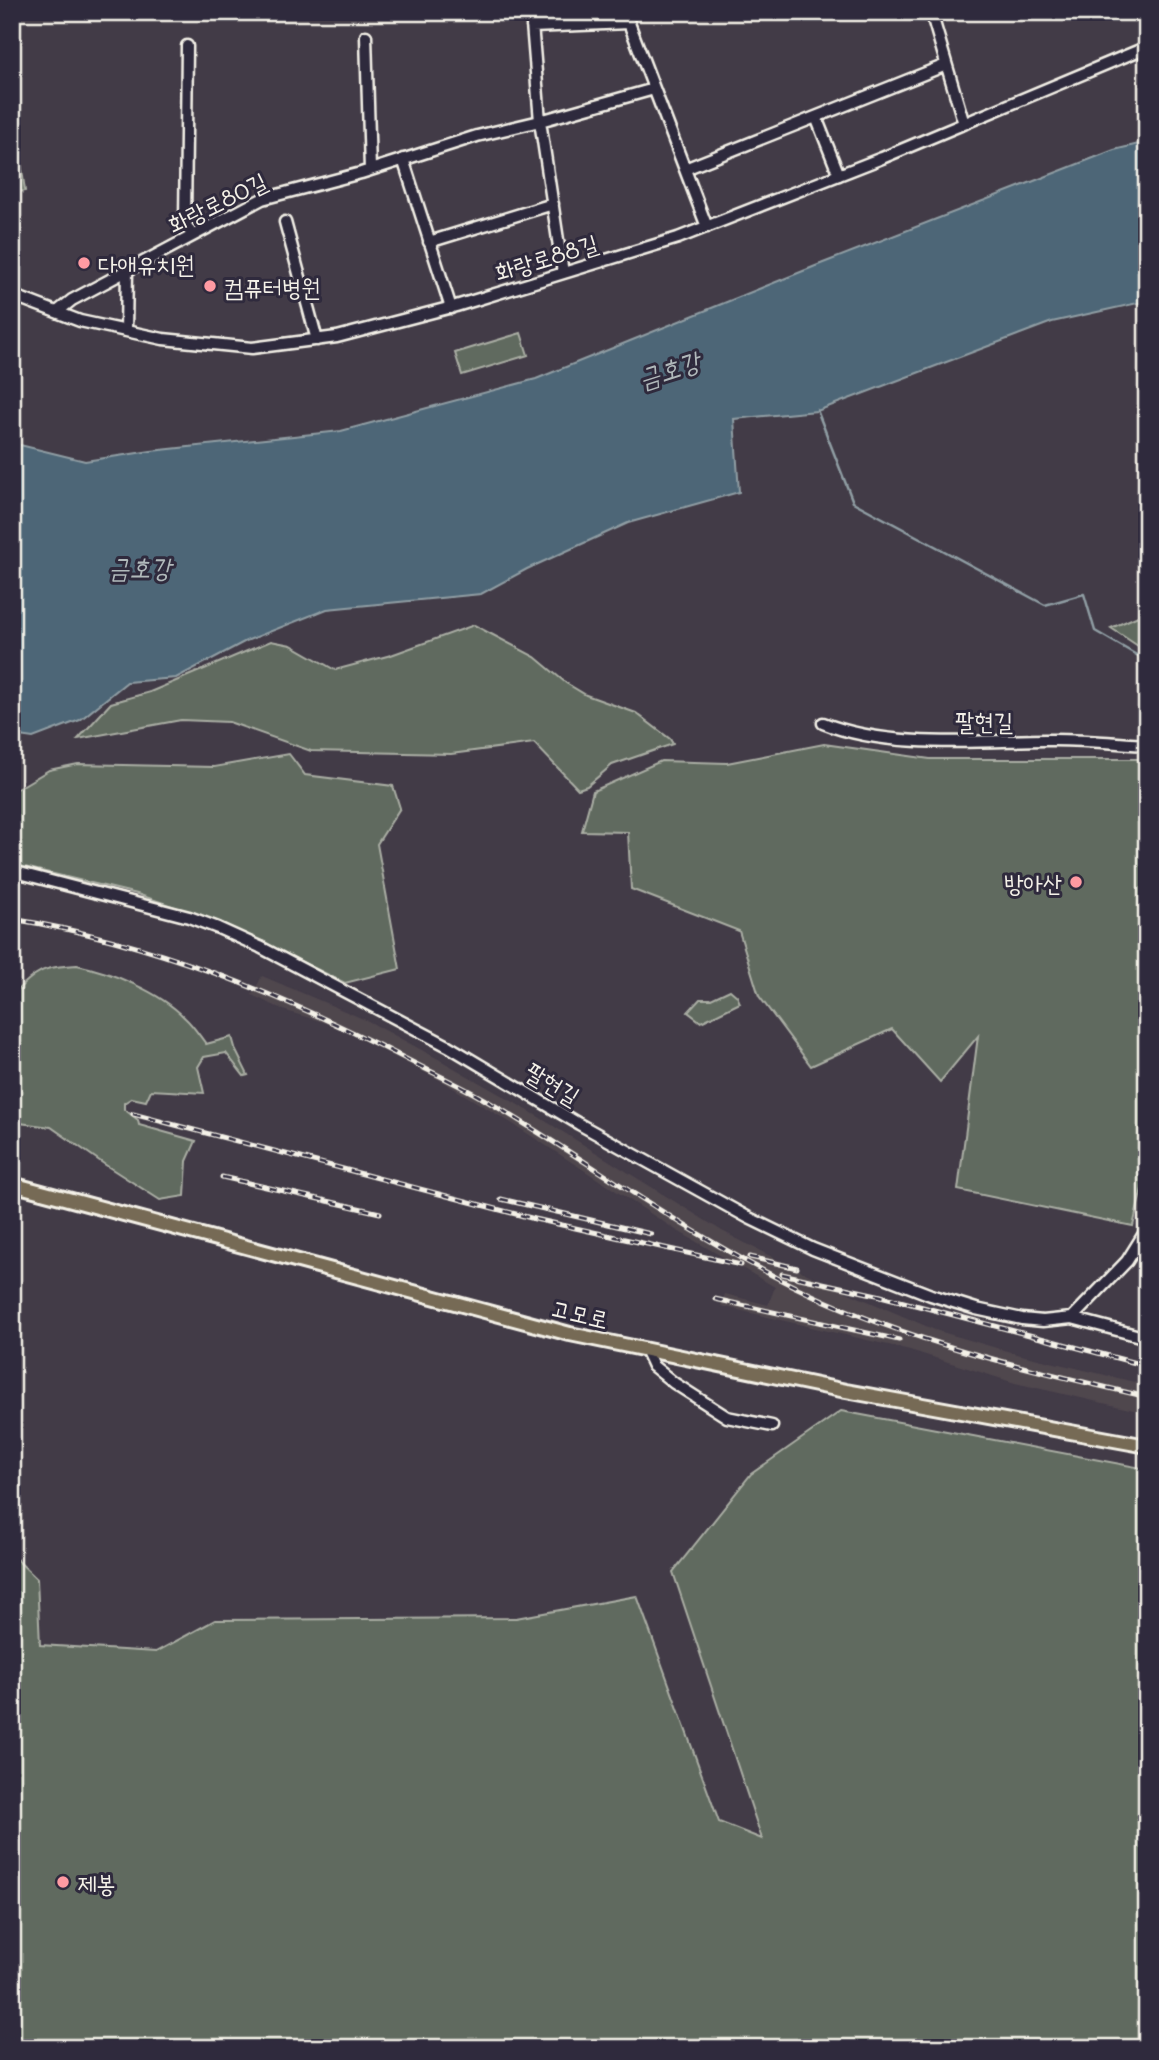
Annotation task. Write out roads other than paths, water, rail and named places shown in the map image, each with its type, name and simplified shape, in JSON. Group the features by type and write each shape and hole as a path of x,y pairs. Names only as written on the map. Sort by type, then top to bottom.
{"main road":[{"name":"고모로","path":"12,1184 570,1334 846,1391 1147,1446"}],"street":[{"path":"531,12 540,121 563,273"},
{"path":"931,12 964,124"},
{"path":"532,27 629,23 707,227"},
{"path":"366,36 370,170"},
{"path":"187,46 185,223 192,234"},
{"name":"화랑로88길","path":"12,295 80,321 163,339 252,348 337,337 451,308 678,238 839,175 1147,47"},
{"path":"685,169 946,65"},
{"name":"화랑로80길","path":"57,312 72,300 262,199 370,170 477,136 654,89"},
{"path":"816,117 839,175"},
{"path":"403,159 451,308"},
{"path":"429,242 553,204"},
{"path":"285,222 317,340"},
{"path":"126,331 130,269"},
{"name":"팔현길","path":"822,723 858,734 925,740 979,743 1047,740 1147,745"},
{"name":"팔현길","path":"12,871 188,917 260,947 448,1046 579,1124 748,1218 813,1249 976,1309 1032,1320 1072,1318 1147,1338"},
{"path":"1072,1318 1127,1261 1147,1229"},
{"path":"645,1349 653,1366 727,1417 772,1426"}],"water":[{"name":"금호강","path":"1147,142 1147,301 1052,322 817,411 734,419 739,492 628,523 527,569 481,594 327,609 246,641 176,678 127,682 80,720 33,738 12,735 12,443 85,461 151,451 341,431 536,379 818,265 1114,150"}],"waterway":[{"path":"817,410 853,502 1045,605 1084,594 1095,631 1147,661"}],"railway":[{"path":"12,919 116,941 166,956 315,1014 478,1096 725,1250 849,1311 974,1354 1147,1397"},
{"path":"133,1114 535,1219 741,1265"},
{"path":"222,1177 380,1213"},
{"path":"501,1199 651,1234"},
{"path":"750,1257 797,1268"},
{"path":"782,1274 877,1295 1147,1366"},
{"path":"715,1299 899,1340"}],"place":[{"name":"다애유치원","path":"84,263"},
{"name":"컴퓨터병원","path":"210,286"},
{"name":"방아산","path":"1076,882"},
{"name":"제봉","path":"63,1882"}]}
